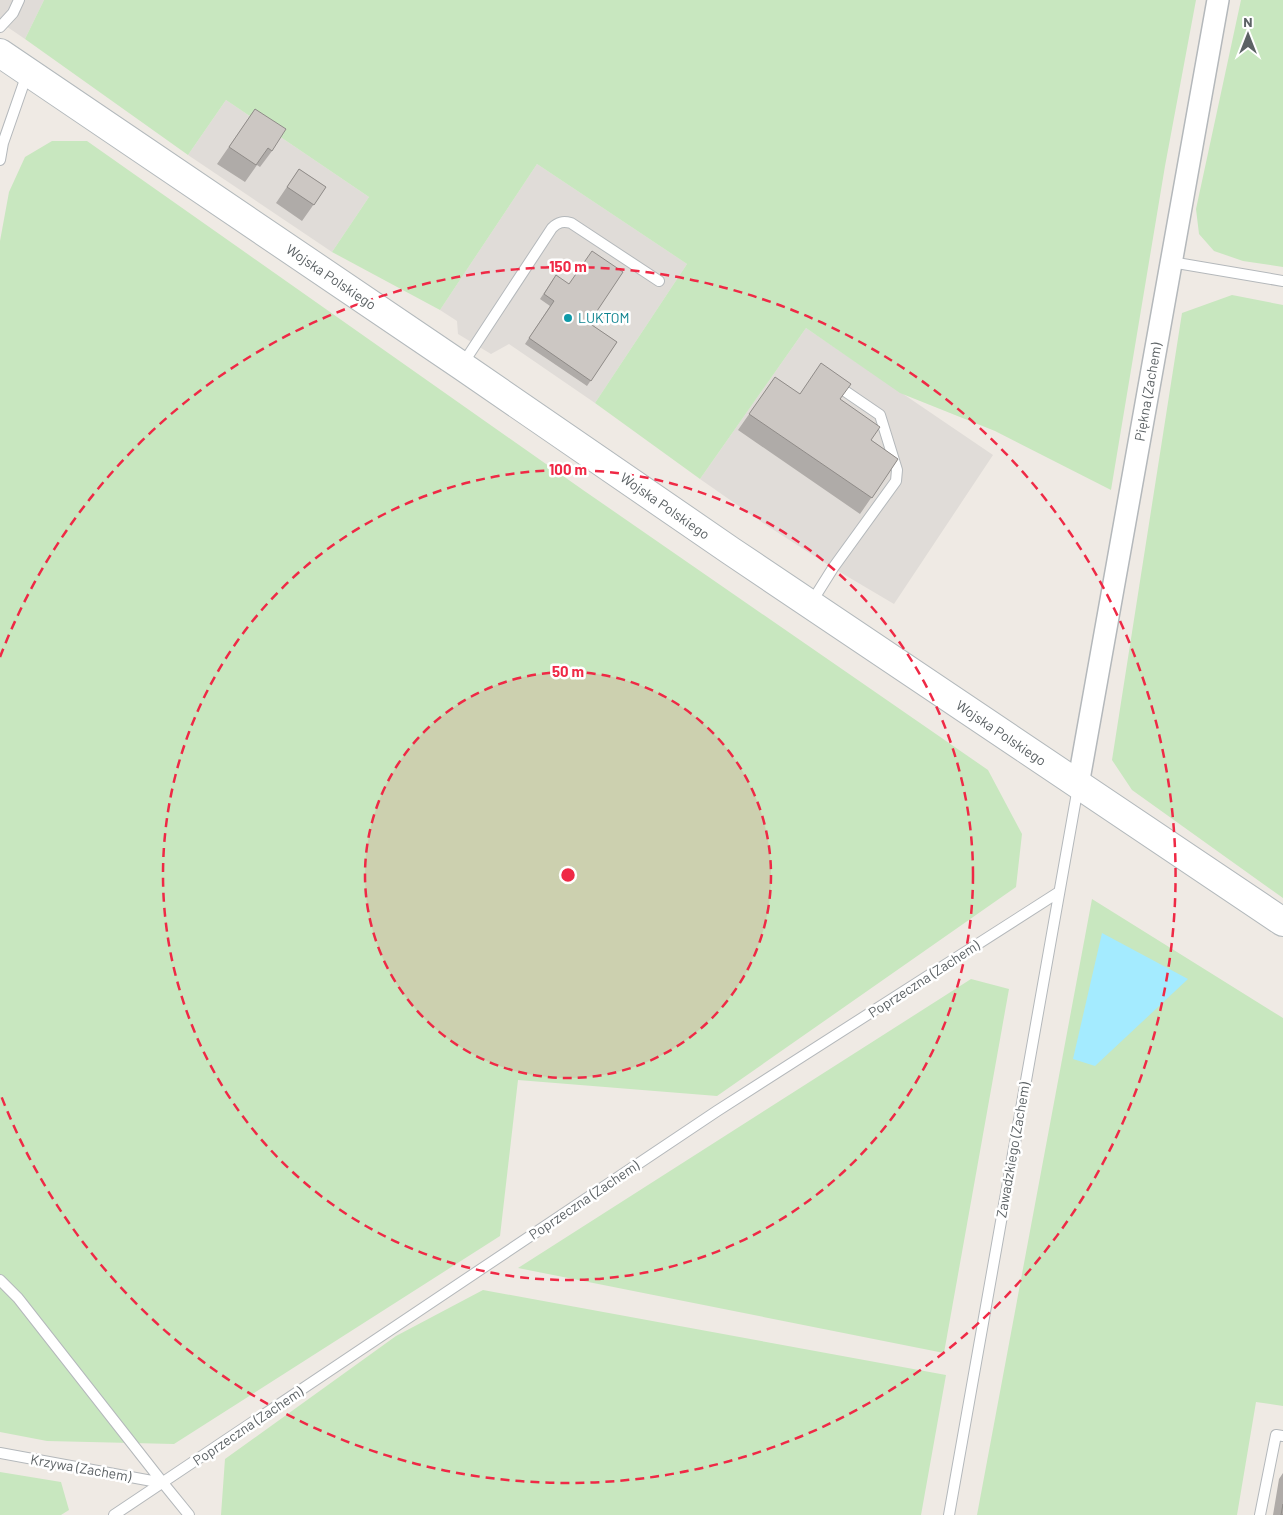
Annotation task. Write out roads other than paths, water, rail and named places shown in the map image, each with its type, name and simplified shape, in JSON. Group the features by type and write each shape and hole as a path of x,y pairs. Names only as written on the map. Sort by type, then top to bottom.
{"street":[{"name":"Piękna (Zachem)","path":"1078,785 1218,0"},
{"name":"Wojska Polskiego","path":"0,53 731,551 1283,922"}],"lane":[{"path":"0,27 13,12 19,0"},
{"path":"0,160 3,143 28,73"},
{"path":"462,366 556,224 561,222 571,223 659,281"},
{"path":"1171,262 1283,281"},
{"path":"810,604 897,477 883,419 876,411 839,387"},
{"name":"Zawadzkiego (Zachem)","path":"949,1515 1078,785"},
{"name":"Poprzeczna (Zachem)","path":"114,1515 717,1111 1059,892"},
{"path":"0,1280 18,1298 190,1515"},
{"path":"1260,1515 1276,1435 1283,1436"},
{"name":"Krzywa (Zachem)","path":"0,1453 163,1483"}],"water":[{"path":"1102,933 1188,979 1095,1066 1073,1059"}],"place":[{"name":"LUKTOM","path":"568,318"}]}
